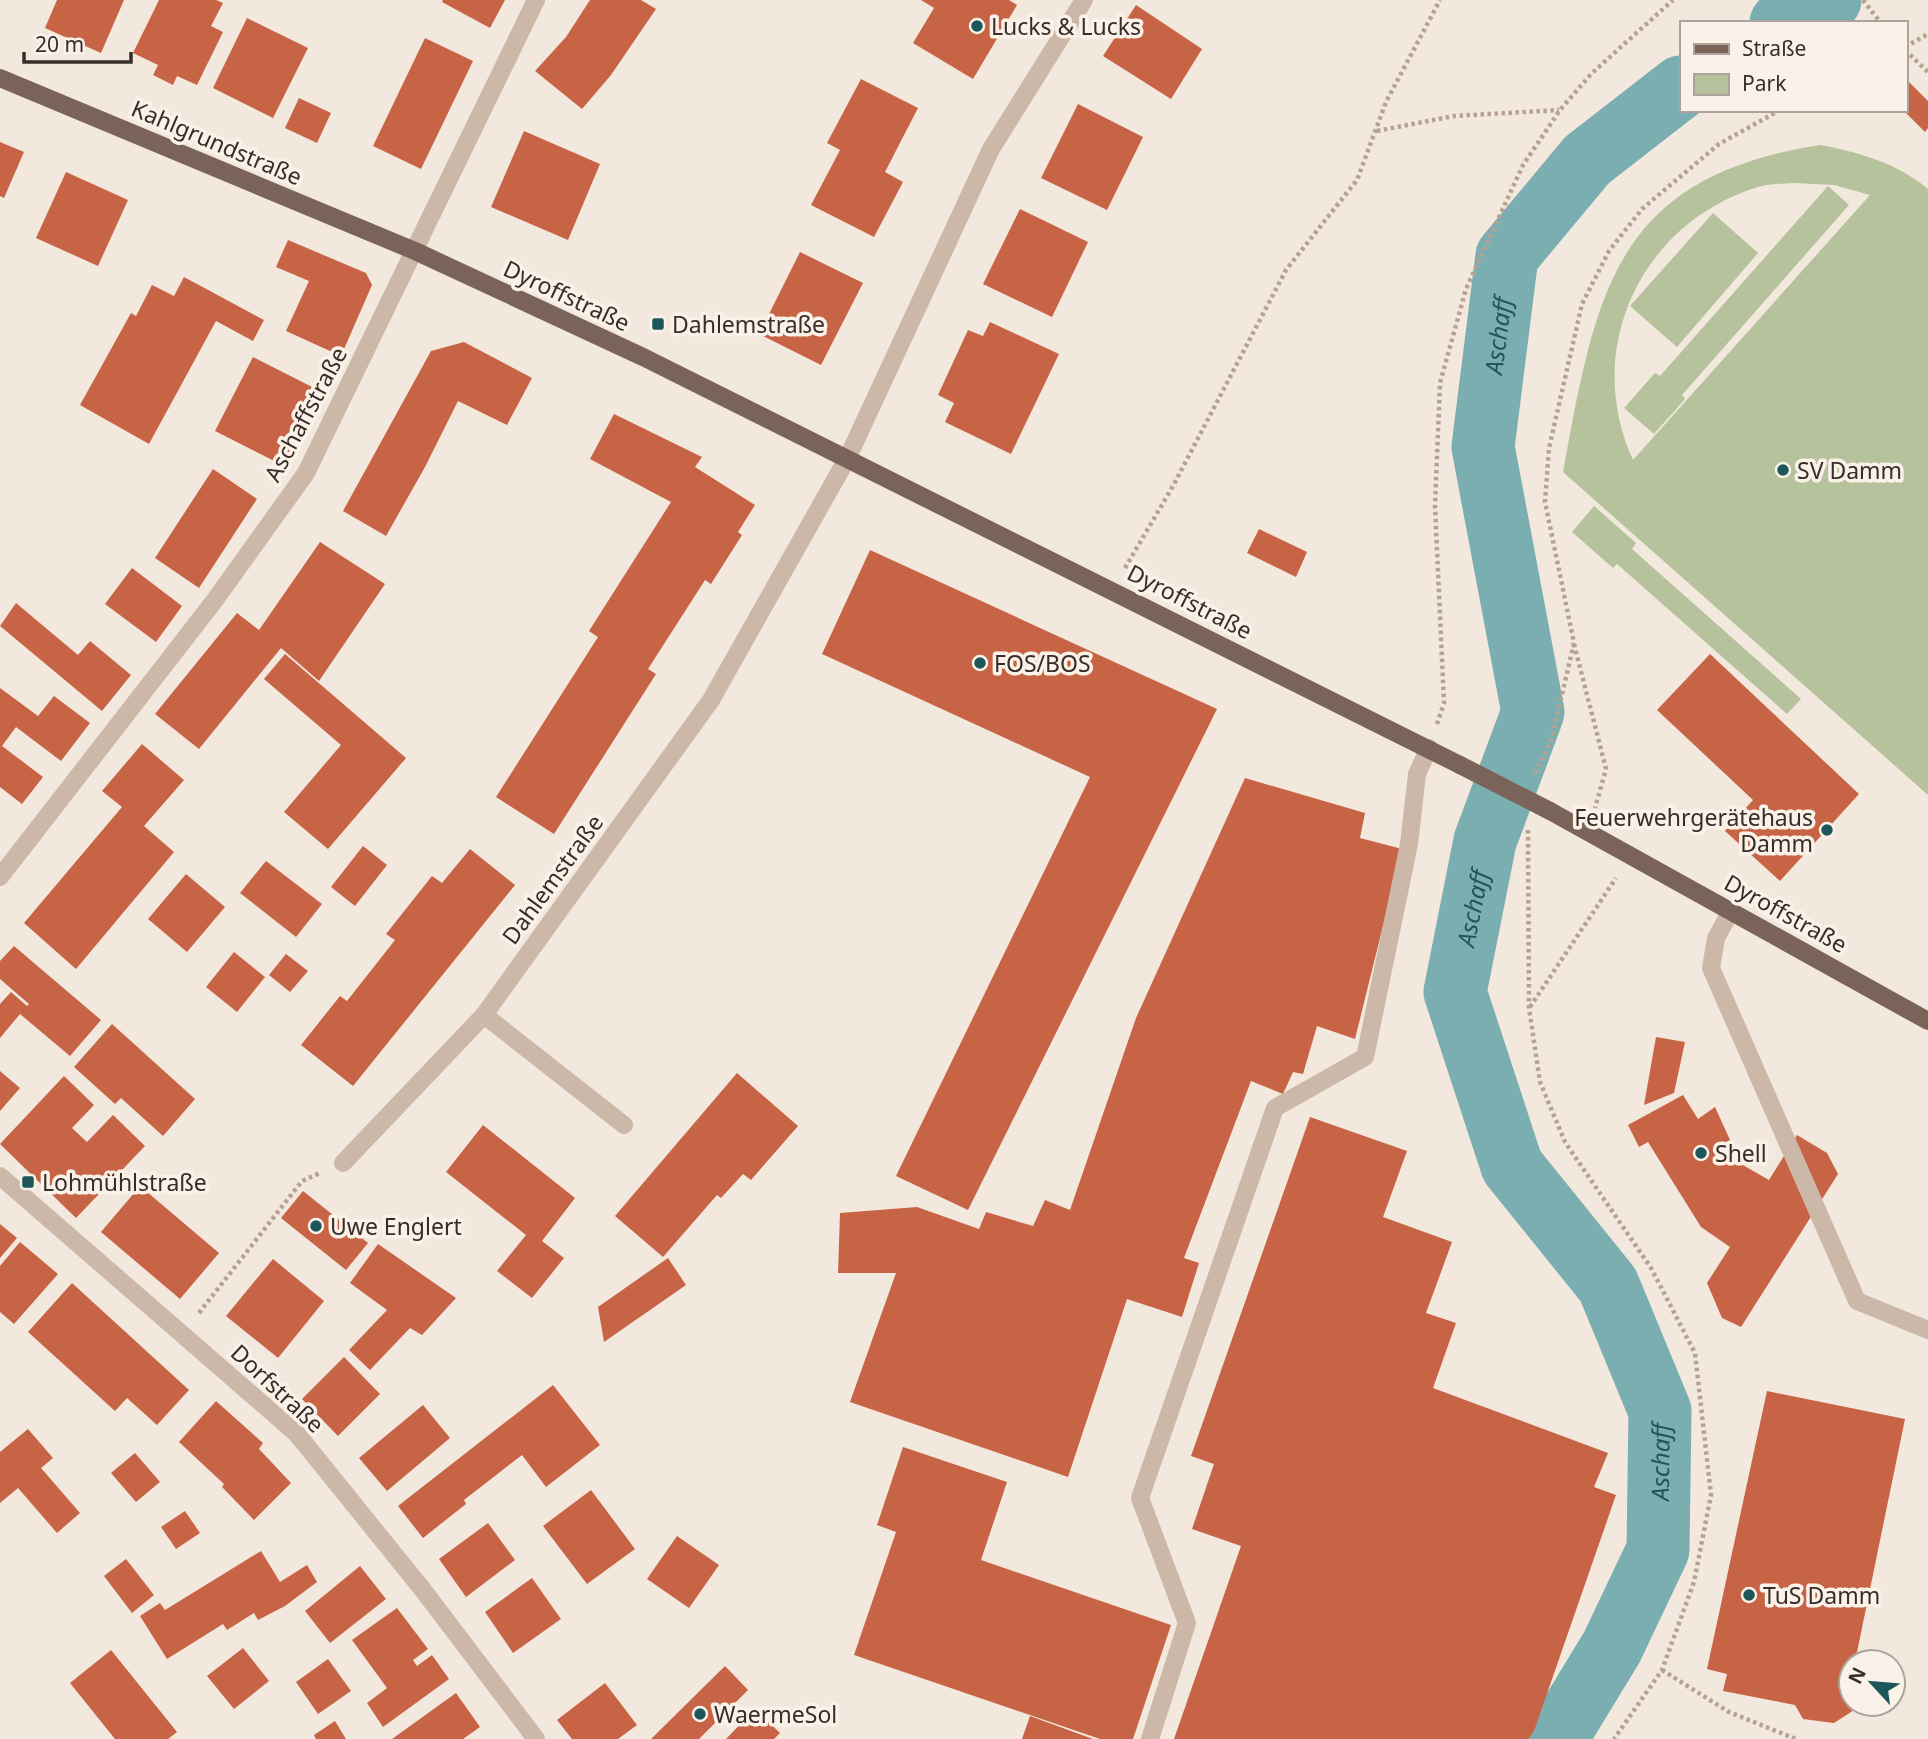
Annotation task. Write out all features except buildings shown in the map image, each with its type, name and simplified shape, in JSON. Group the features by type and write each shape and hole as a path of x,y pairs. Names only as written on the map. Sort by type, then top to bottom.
{"main road":[{"name":"Kahlgrundstraße","path":"0,78 415,251"},
{"name":"Dyroffstraße","path":"415,251 848,457 1429,748 1632,855 1928,1021"}],"street":[{"name":"Aschaffstraße","path":"0,877 215,600 306,472 537,0"},
{"name":"Dahlemstraße","path":"343,1163 484,1014 711,700 848,457 992,149 1084,0"},
{"path":"1150,1739 1187,1623 1140,1498 1275,1108 1365,1057 1409,844 1417,774 1429,748"},
{"path":"1731,911 1716,938 1711,968 1857,1301 1928,1330"},
{"path":"484,1014 624,1125"},
{"name":"Dorfstraße","path":"0,1176 297,1434 423,1590 536,1739"}],"path":[{"path":"1112,589 1173,486 1286,270 1357,180 1387,102 1440,0"},
{"path":"1429,748 1444,703 1434,506 1440,383 1466,289 1523,165 1560,110 1591,74 1673,0"},
{"path":"1863,0 1879,21"},
{"path":"1907,47 1928,34"},
{"path":"1907,50 1928,72"},
{"path":"1374,139 1375,131 1454,116 1560,110"},
{"path":"1588,831 1606,769 1574,643 1545,502 1549,448 1582,304 1609,251 1642,209 1719,144 1776,112"},
{"path":"1533,777 1551,742 1574,643"},
{"path":"1529,827 1529,1008 1541,1082 1565,1142 1651,1268 1695,1353 1712,1495 1694,1582 1662,1670 1614,1739"},
{"path":"1529,1008 1632,855"},
{"path":"182,1334 302,1181 343,1163"},
{"path":"1662,1670 1729,1712 1797,1739"}],"green space":[{"name":"SV Damm","path":"1820,145 1891,165 1928,189 1928,795 1563,472 1588,350 1604,299 1626,254 1656,216 1697,185 1751,161","holes":["1794,183 1834,185 1870,195 1633,460 1619,419 1615,377 1619,336 1631,298 1652,263 1679,232 1712,207 1752,189"]},
{"path":"1828,186 1849,205 1682,395 1685,399 1654,434 1624,408 1655,373 1660,376"},
{"path":"1713,213 1758,253 1677,347 1630,306"},
{"path":"1594,506 1636,543 1632,549 1801,699 1787,714 1617,564 1613,568 1572,532"}],"waterway":[{"name":"Aschaff","path":"1785,21 1830,0"},
{"name":"Aschaff","path":"1556,1739 1612,1647 1658,1550 1660,1411 1608,1285 1512,1166 1455,992 1485,841 1533,712 1483,447 1507,256 1587,160 1680,88"}],"place":[{"name":"Lucks & Lucks","path":"977,26"},
{"name":"Dahlemstraße","path":"658,324"},
{"name":"SV Damm","path":"1783,470"},
{"name":"FOS/BOS","path":"980,663"},
{"name":"Feuerwehrgerätehaus Damm","path":"1827,830"},
{"name":"Shell","path":"1701,1153"},
{"name":"Lohmühlstraße","path":"28,1182"},
{"name":"Uwe Englert","path":"316,1226"},
{"name":"TuS Damm","path":"1749,1595"},
{"name":"WaermeSol","path":"700,1714"}]}
